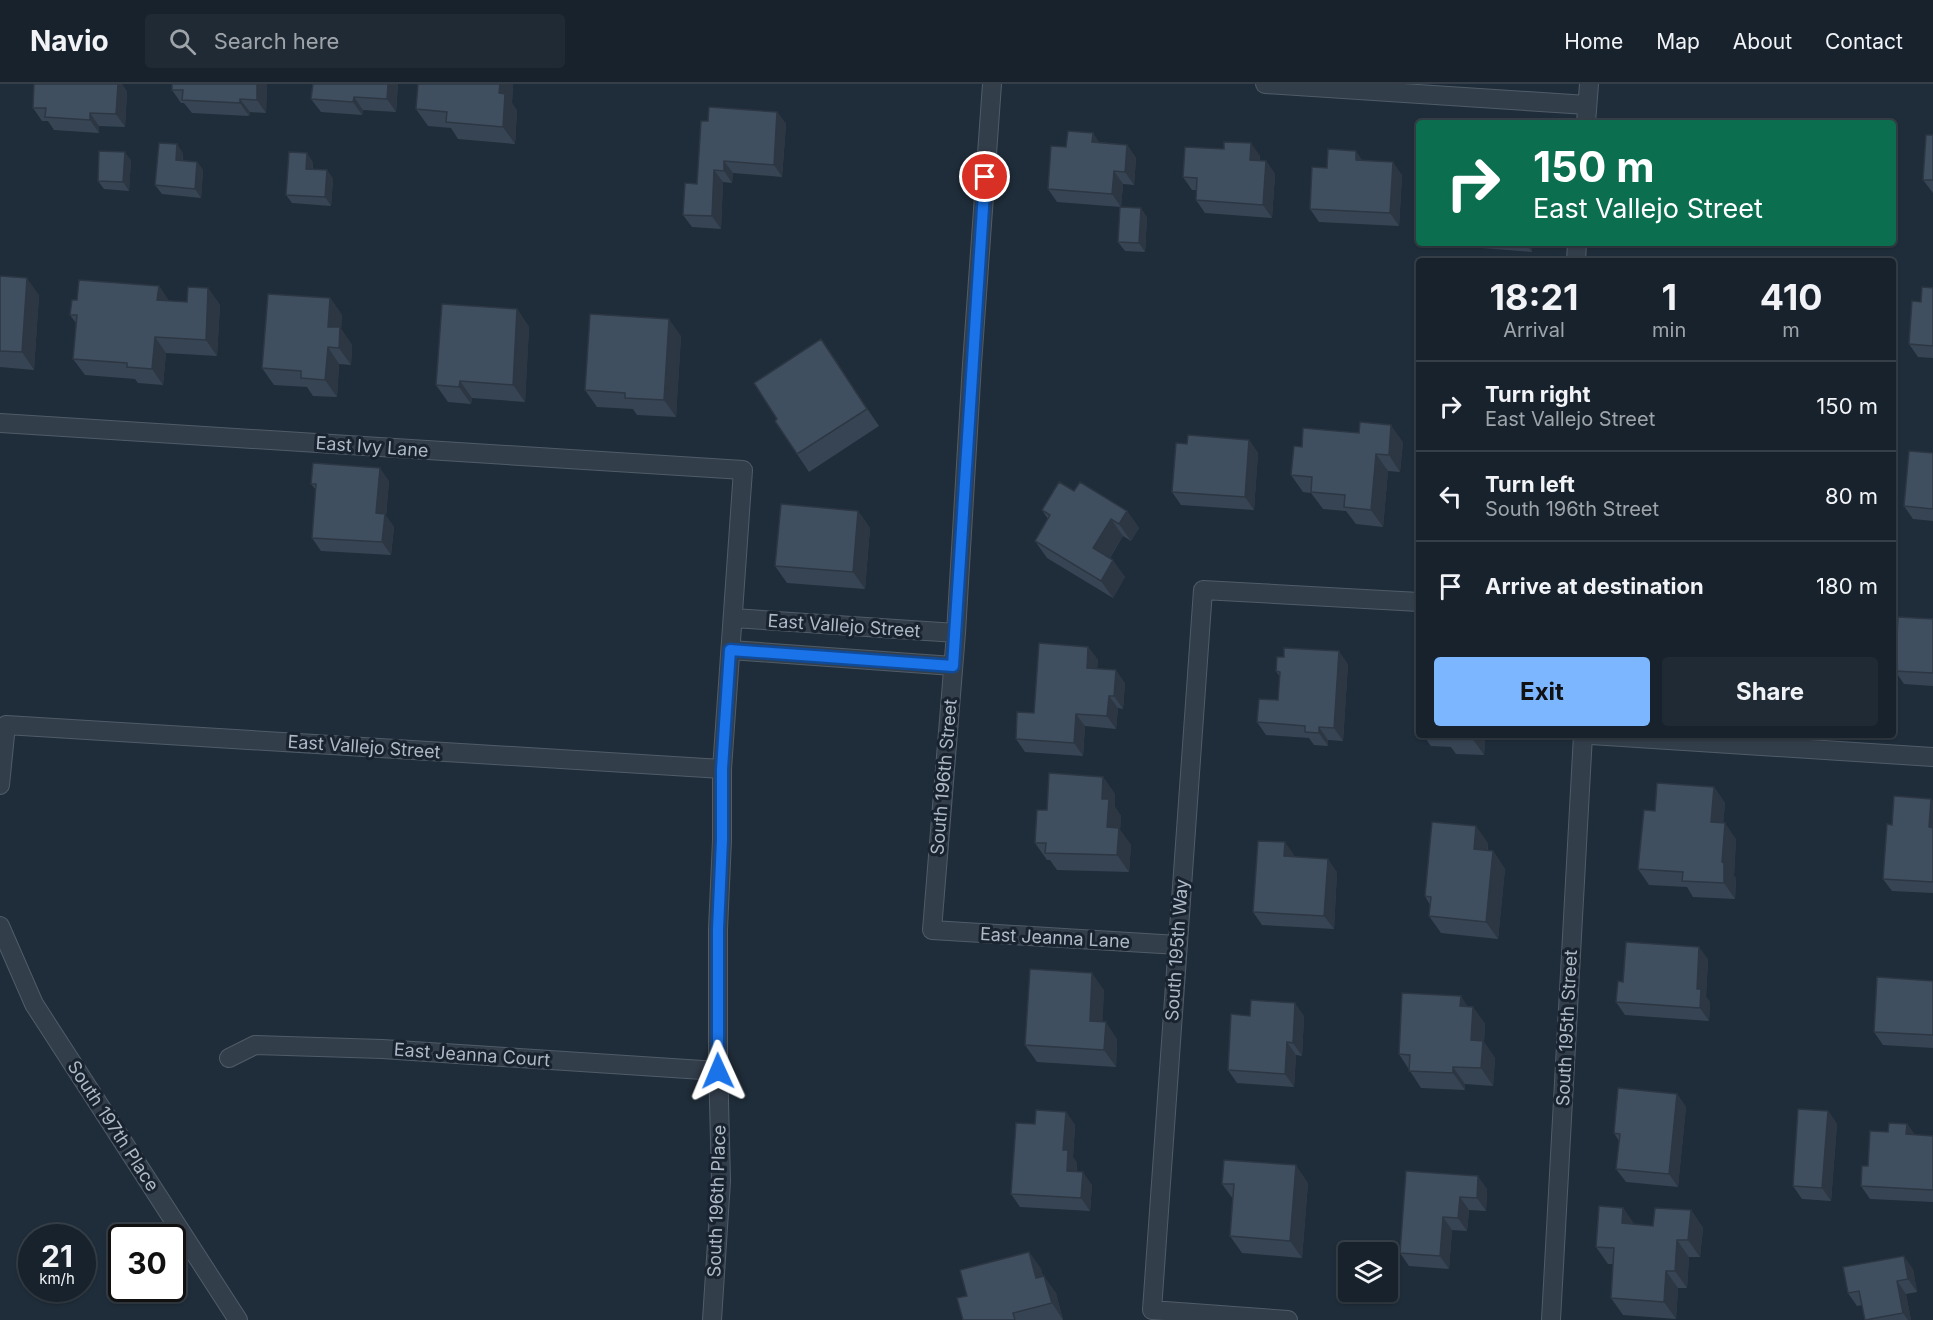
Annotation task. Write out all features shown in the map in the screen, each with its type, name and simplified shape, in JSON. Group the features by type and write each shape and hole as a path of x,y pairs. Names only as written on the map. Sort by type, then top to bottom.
{"street":[{"name":"South 196th Street","path":"932,930 956,633 992,84"},
{"path":"1265,84 1587,114 1589,84"},
{"name":"East Ivy Lane","path":"0,423 743,470"},
{"name":"South 196th Place","path":"712,1320 721,1181 718,929 722,769 743,470"},
{"name":"South 195th Way","path":"1288,1320 1152,1310 1203,590 1416,602"},
{"name":"East Vallejo Street","path":"733,618 956,633"},
{"path":"796,655 799,622"},
{"name":"East Vallejo Street","path":"730,650 953,666"},
{"name":"East Vallejo Street","path":"0,785 6,725 722,769"},
{"name":"South 195th Street","path":"1551,1320 1583,738"},
{"path":"1636,738 1933,758"},
{"name":"South 197th Place","path":"0,926 34,1004 238,1320"},
{"name":"East Jeanna Lane","path":"932,930 1178,945"},
{"name":"East Jeanna Court","path":"229,1058 255,1045 382,1049 718,1071"}],"building":[{"path":"34,84 118,84 116,114 90,113 90,120 45,117 46,108 33,108"},
{"path":"172,84 257,84 257,100 240,99 240,103 182,100 183,90 172,90"},
{"path":"313,84 388,84 387,99 354,97 353,102 311,99"},
{"path":"418,84 500,84 499,93 505,94 503,127 446,122 447,112 416,109"},
{"path":"709,107 777,112 774,165 724,161 724,171 714,170 712,216 683,215 685,183 697,184 701,121 708,121"},
{"path":"1068,131 1093,133 1092,142 1127,145 1125,172 1114,171 1112,194 1048,189 1051,146 1066,147"},
{"path":"1926,135 1933,135 1933,180 1923,180"},
{"path":"1224,142 1251,143 1250,160 1266,161 1263,205 1196,200 1197,178 1183,177 1185,147 1224,149"},
{"path":"159,143 177,144 176,160 197,162 195,189 155,185"},
{"path":"1328,149 1356,151 1356,160 1393,162 1390,213 1310,209 1312,167 1327,168"},
{"path":"99,151 125,152 123,182 98,181"},
{"path":"289,152 307,153 306,169 327,170 325,197 286,195"},
{"path":"1120,207 1141,208 1139,243 1118,242"},
{"path":"0,276 27,278 22,352 0,351"},
{"path":"79,280 159,286 157,300 187,302 188,287 208,288 206,340 155,337 152,369 127,367 127,363 73,359 77,315 70,315 72,300 77,300"},
{"path":"1922,287 1933,288 1933,346 1909,344 1912,301 1921,302"},
{"path":"268,294 330,298 328,327 340,327 339,348 328,347 325,380 301,378 301,371 262,368"},
{"path":"442,304 517,309 513,385 460,381 459,387 436,385"},
{"path":"590,314 669,319 664,400 625,398 625,393 585,390"},
{"path":"821,339 867,409 797,454 754,383"},
{"path":"1360,422 1391,425 1389,455 1376,454 1371,510 1344,507 1345,495 1311,492 1312,477 1291,475 1294,446 1302,447 1303,428 1359,433"},
{"path":"1188,435 1249,440 1245,497 1172,492 1176,443 1187,444"},
{"path":"1909,451 1933,453 1933,509 1904,506"},
{"path":"313,463 380,468 376,513 385,514 382,542 312,538 316,484 311,484"},
{"path":"1059,482 1074,491 1080,482 1127,511 1119,524 1111,519 1093,548 1113,560 1101,581 1035,541 1050,515 1042,510"},
{"path":"781,504 858,511 853,572 775,566"},
{"path":"1898,617 1933,619 1933,673 1896,671"},
{"path":"1039,643 1088,647 1087,668 1116,670 1114,696 1109,696 1107,716 1076,714 1074,743 1016,739 1017,712 1034,713"},
{"path":"1284,648 1339,651 1334,728 1319,727 1319,733 1305,732 1305,726 1257,722 1259,699 1278,700 1280,672 1276,671 1277,657 1284,657"},
{"path":"1049,773 1103,777 1102,799 1109,799 1107,827 1119,828 1117,855 1045,853 1046,843 1035,843 1037,810 1047,810"},
{"path":"1657,783 1714,787 1711,822 1725,823 1722,862 1724,863 1724,883 1682,881 1683,872 1638,869 1644,810 1655,811"},
{"path":"1894,796 1931,799 1929,827 1933,828 1933,882 1883,879 1887,824 1892,825"},
{"path":"1432,822 1476,826 1474,849 1493,851 1486,922 1429,916 1431,897 1425,896"},
{"path":"1258,841 1285,842 1284,856 1328,859 1324,916 1253,912"},
{"path":"1626,942 1699,947 1697,989 1701,989 1700,1008 1616,1002 1618,981 1623,982"},
{"path":"1030,969 1092,973 1090,1021 1106,1022 1104,1050 1025,1045"},
{"path":"1877,977 1933,981 1933,1035 1874,1032"},
{"path":"1402,993 1461,996 1460,1006 1473,1007 1471,1040 1483,1041 1481,1068 1453,1067 1453,1073 1409,1071 1410,1055 1399,1054"},
{"path":"1251,1000 1295,1003 1293,1043 1287,1042 1285,1074 1228,1070 1231,1014 1250,1016"},
{"path":"1618,1088 1677,1094 1669,1174 1616,1169 1620,1134 1614,1133"},
{"path":"1798,1109 1828,1111 1822,1188 1793,1186"},
{"path":"1036,1110 1066,1112 1063,1150 1068,1150 1067,1171 1083,1172 1081,1198 1011,1194 1016,1123 1035,1124"},
{"path":"1889,1123 1907,1124 1906,1134 1933,1136 1933,1190 1861,1186 1862,1166 1868,1166 1870,1131 1888,1132"},
{"path":"1224,1160 1296,1165 1290,1241 1230,1236 1234,1184 1222,1184"},
{"path":"1406,1171 1478,1176 1477,1198 1460,1197 1458,1218 1443,1217 1440,1256 1400,1253"},
{"path":"1599,1206 1623,1208 1622,1223 1653,1226 1655,1208 1691,1210 1688,1240 1677,1240 1675,1271 1666,1271 1664,1302 1611,1298 1614,1248 1596,1247"},
{"path":"1029,1252 1036,1278 1044,1276 1052,1303 1013,1313 1015,1320 963,1320 957,1298 967,1296 960,1270"},
{"path":"1904,1256 1908,1279 1897,1281 1903,1313 1865,1320 1859,1291 1848,1293 1843,1267"}],"route":[{"path":"718,1071 718,929 722,769 730,650 953,666 985,177"}]}
